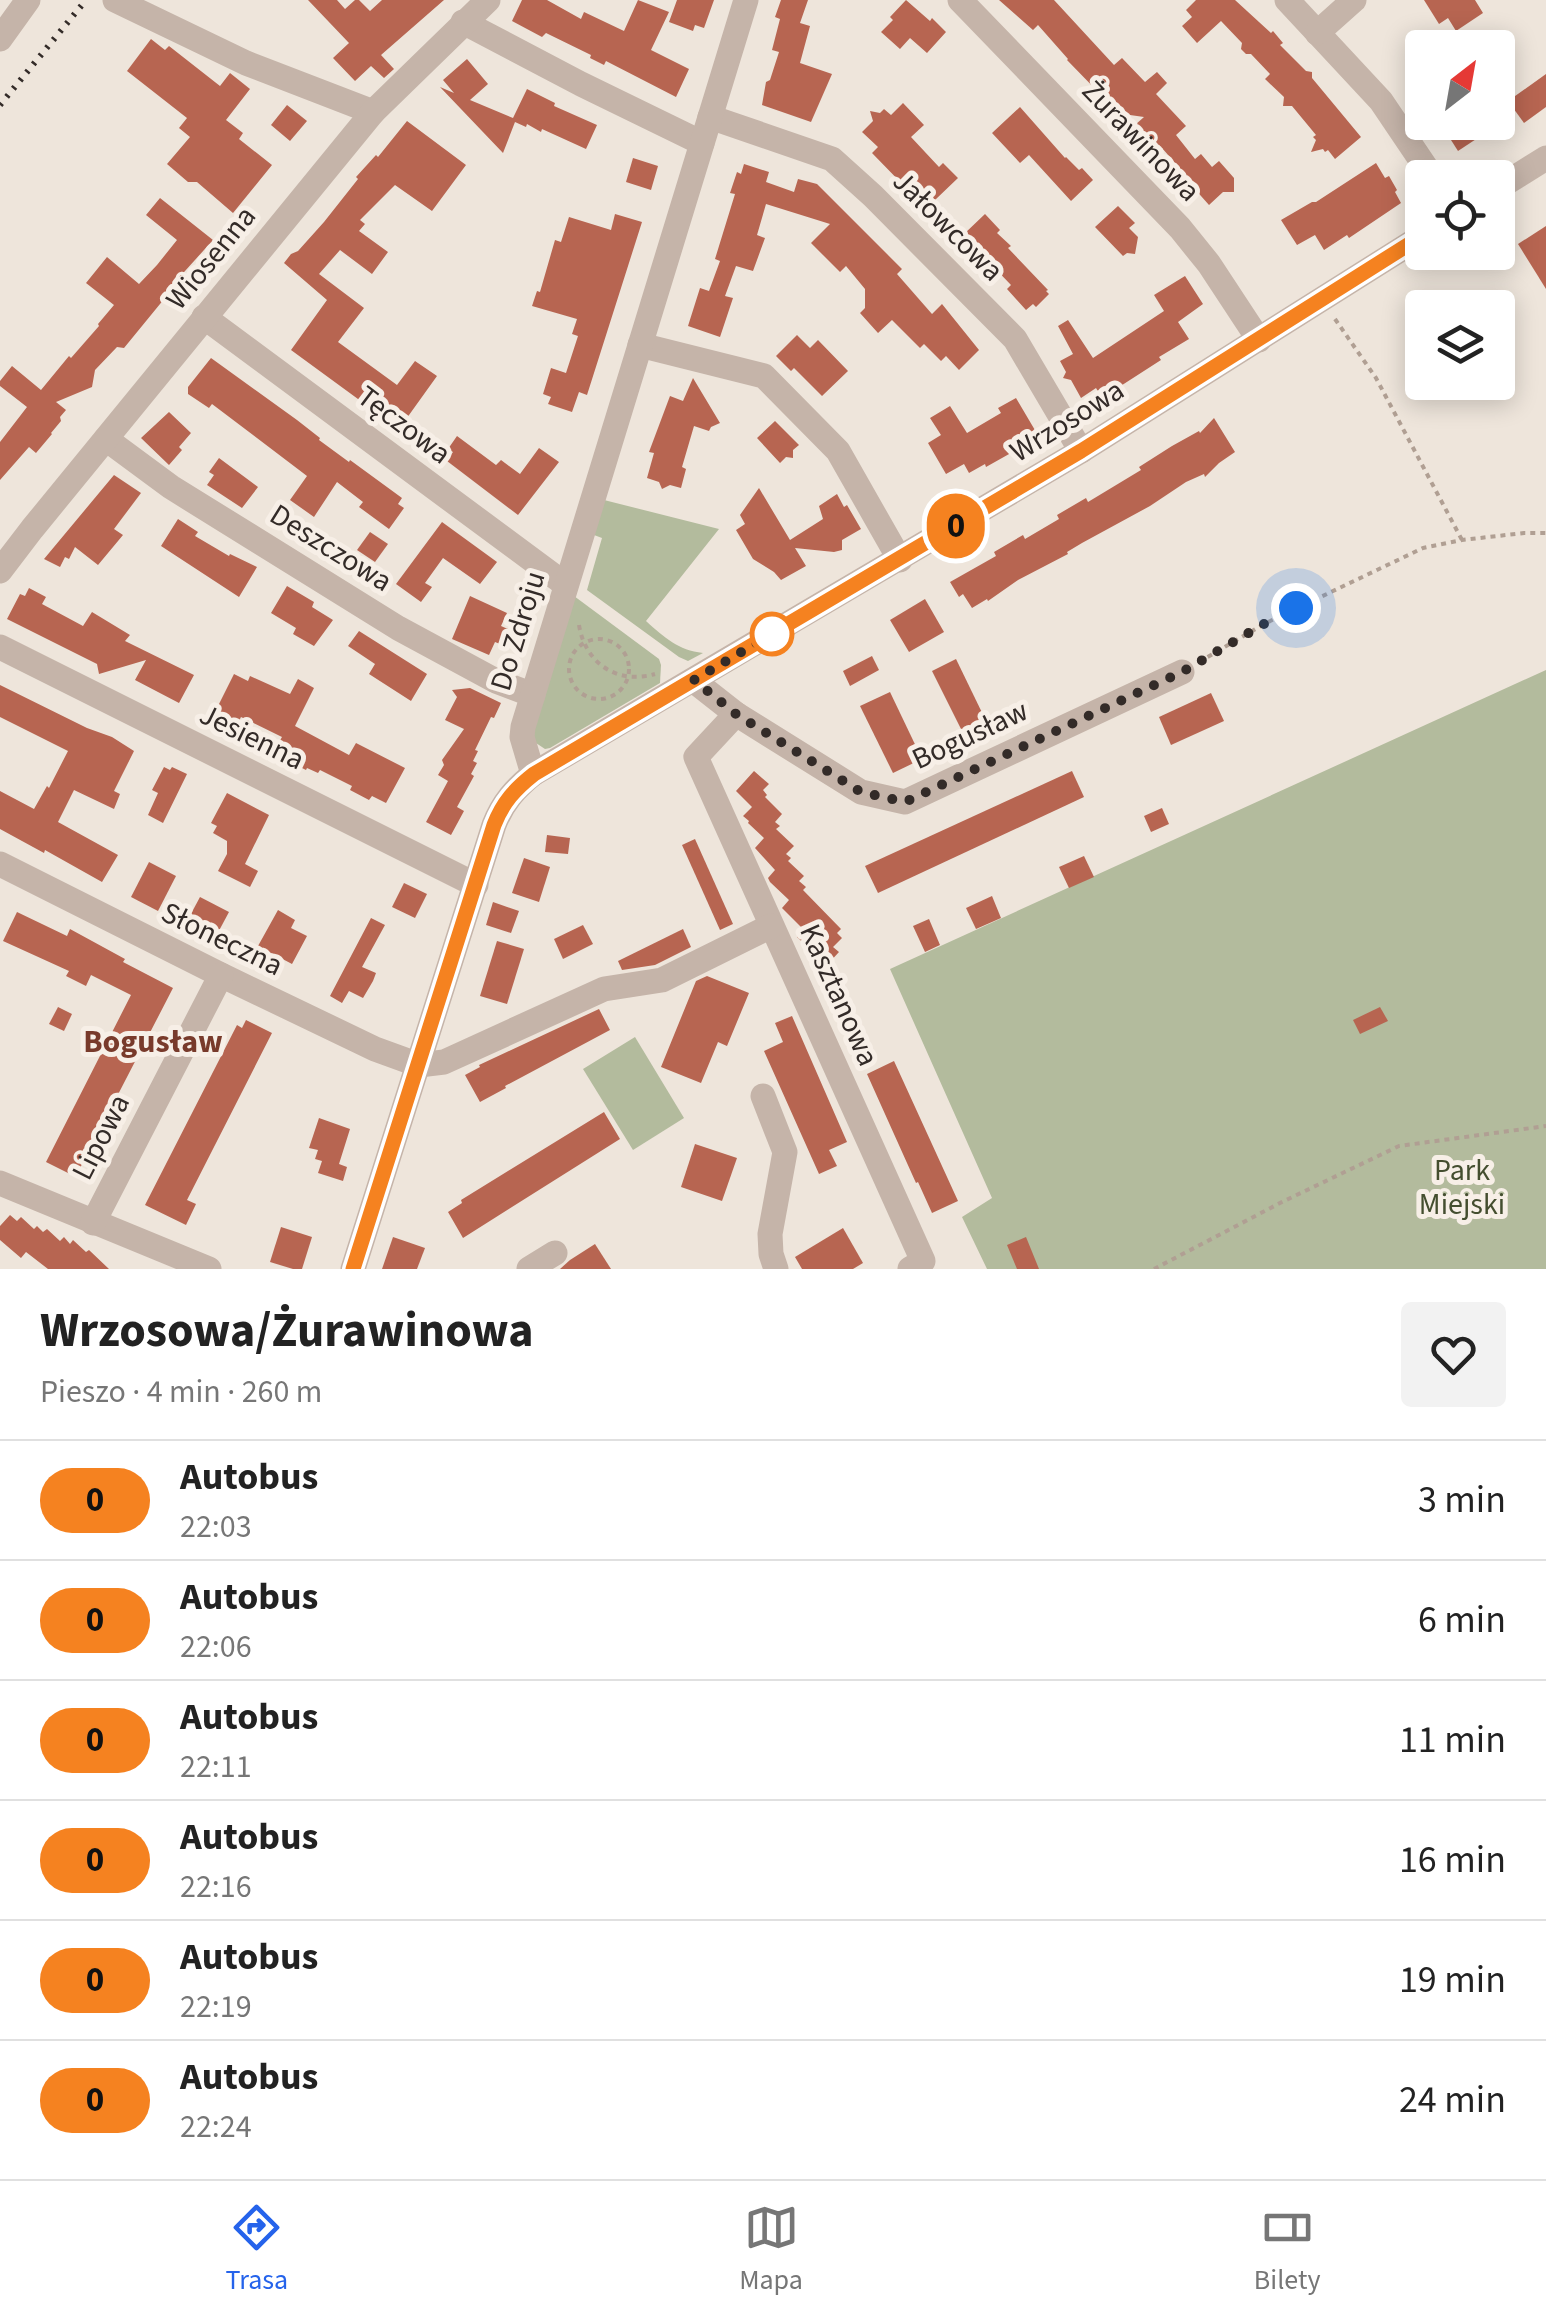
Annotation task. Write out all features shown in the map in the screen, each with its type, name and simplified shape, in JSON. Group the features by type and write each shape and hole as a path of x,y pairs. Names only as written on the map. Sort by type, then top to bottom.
{"street":[{"path":"0,40 28,0"},
{"path":"115,0 246,64 373,112"},
{"name":"Wiosenna","path":"0,571 373,112 488,0"},
{"name":"Do Zdroju","path":"534,774 522,737 533,694 746,0"},
{"name":"Żurawinowa","path":"960,0 1180,228 1258,340"},
{"path":"1286,0 1381,101 1422,160"},
{"path":"1317,33 1354,0"},
{"path":"463,22 702,142"},
{"name":"Jałowcowa","path":"710,117 832,159 1015,339 1081,451"},
{"path":"1515,177 1546,158"},
{"name":"Wrzosowa","path":"534,774 1081,451 1405,247"},
{"name":"Tęczowa","path":"204,317 566,585"},
{"path":"640,345 764,376 838,451 900,560"},
{"name":"Deszczowa","path":"106,439 171,487 398,628 496,681 533,694"},
{"name":"Jesienna","path":"0,647 476,885"},
{"name":"Bogusław","path":"694,680 736,714 861,792 905,802 1182,672"},
{"path":"736,714 696,757 772,926"},
{"path":"353,1269 501,808 513,791 534,774"},
{"name":"Słoneczna","path":"0,864 221,976 375,1049 419,1065"},
{"name":"Kasztanowa","path":"419,1065 444,1062 604,988 662,980 772,926 923,1261 910,1269"},
{"name":"Lipowa","path":"93,1223 221,976"},
{"path":"763,1096 785,1152 770,1234 776,1269"},
{"path":"0,1182 210,1269"},
{"path":"529,1269 555,1253"}],"path":[{"path":"1321,300 1376,378 1462,540"},
{"path":"1182,672 1264,624 1423,548 1462,540 1546,533"},
{"path":"578,612 583,643 596,662 627,677 656,674"},
{"path":"600,639 617,645 627,660 627,677 623,686 610,696 590,697 581,692 570,676 569,666 583,643 600,639"},
{"path":"1154,1269 1399,1146 1546,1126"}],"green space":[{"path":"604,500 719,529 646,621 679,646 703,653 688,661 679,657 587,590 602,538 594,535"},
{"path":"574,596 659,659 660,683 545,749 536,743 533,734"},
{"name":"Park Miejski","path":"1546,670 1546,1269 987,1269 962,1217 992,1198 890,969"},
{"path":"635,1037 684,1118 633,1150 583,1069"}],"building":[{"path":"308,0 337,0 345,9 359,0 370,11 382,0 444,0 381,55 394,69 384,78 371,66 355,81 333,58 349,43"},
{"path":"522,0 547,0 581,19 584,12 624,31 638,0 669,12 651,50 689,69 676,97 606,61 604,65 546,33 542,37 512,21"},
{"path":"677,0 714,0 704,28 695,25 693,31 669,22"},
{"path":"781,0 808,0 800,23 810,26 800,63 832,74 811,122 762,105 766,82 779,52 772,50"},
{"path":"906,0 946,32 927,53 910,38 900,49 881,32"},
{"path":"999,0 1054,0 1114,65 1122,58 1145,82 1157,72 1167,83 1156,94 1186,126 1176,135 1195,159 1201,154 1212,167 1219,161 1234,178 1234,192 1223,192 1209,205 1193,187 1185,194 1172,179 1182,171 1162,148 1153,156 1126,133 1144,117 1109,112 1103,106 1102,96 1038,25 1033,30"},
{"path":"1196,0 1235,0 1273,31 1283,43 1280,45 1306,71 1312,72 1312,78 1361,137 1335,159 1328,150 1311,152 1316,135 1292,106 1283,106 1284,97 1265,79 1270,74 1241,49 1242,43 1221,21 1197,43 1182,26 1192,17 1186,10"},
{"path":"1424,0 1475,0 1483,13 1458,30 1448,18 1439,24"},
{"path":"151,39 165,50 169,46 220,86 230,73 250,89 226,120 243,133 239,139 272,165 233,213 197,182 188,182 167,164 190,137 179,128 187,118 127,71"},
{"path":"467,59 488,84 470,100 513,118 527,89 597,125 586,149 542,129 541,132 515,122 503,153 440,87 454,93 443,80"},
{"path":"1546,74 1546,107 1524,123 1515,111 1515,96"},
{"path":"903,103 924,125 911,137 939,167 943,163 958,178 935,200 918,183 909,191 872,153 878,147 862,132 873,121 870,111 880,113 884,109 891,115"},
{"path":"287,105 307,121 290,141 271,125"},
{"path":"1020,107 1065,158 1093,180 1071,201 1029,155 1020,163 992,133"},
{"path":"407,121 466,165 432,211 395,185 360,220 365,224 359,231 388,252 372,274 340,250 319,274 364,308 338,342 397,385 415,361 437,376 399,429 291,350 327,300 284,263 324,222 356,177"},
{"path":"1451,140 1475,140 1458,151"},
{"path":"633,158 658,166 651,190 626,182"},
{"path":"1376,163 1385,178 1389,176 1401,203 1324,250 1315,235 1297,245 1281,220"},
{"path":"744,164 769,172 766,182 794,192 798,179 817,184 902,269 897,274 932,314 942,304 979,350 959,370 946,356 941,361 924,344 920,348 892,320 878,333 860,313 865,308 865,289 846,266 840,272 811,243 830,224 766,204 757,235 765,238 753,271 736,266 725,296 733,298 720,337 688,326 700,288 709,291 720,261 715,259 735,194 730,193"},
{"path":"160,198 213,240 124,348 117,347 95,370 92,387 56,402 66,410 52,434 36,453 29,447 0,480 0,442 27,407 0,386 0,381 12,366 41,390 99,326 114,305 86,283 107,257 139,284 157,265 177,240 146,215"},
{"path":"1118,206 1135,223 1129,228 1138,237 1135,254 1123,256 1095,227"},
{"path":"615,214 642,222 587,395 579,392 572,412 548,404 551,397 543,394 551,368 566,373 578,336 572,334 577,319 532,306 555,240 561,242 569,217 611,230"},
{"path":"985,214 1011,246 1008,248 1048,290 1049,294 1036,307 1033,304 1026,310 1007,289 1011,285 963,235"},
{"path":"1546,226 1546,289 1518,244"},
{"path":"1185,276 1203,304 1178,322 1189,339 1102,398 1096,388 1081,398 1071,380 1063,378 1066,372 1060,361 1073,354 1058,326 1068,320 1093,358 1164,311 1154,295"},
{"path":"797,335 810,348 818,340 848,371 822,396 776,356"},
{"path":"211,358 402,498 398,504 404,508 389,529 359,507 363,502 337,482 314,517 290,500 307,476 212,404 209,408 188,394 188,387"},
{"path":"693,378 720,423 709,431 694,426 682,467 686,469 681,488 670,485 662,489 659,482 647,478 654,453 649,452 670,396 683,401"},
{"path":"1016,398 1039,437 986,467 985,464 969,473 964,464 946,474 928,443 941,435 930,418 950,406 967,433 1001,413 998,408"},
{"path":"169,412 191,433 169,465 141,438"},
{"path":"1214,418 1235,452 1205,477 1204,474 1186,482 988,601 972,608 963,594 959,597 950,582 996,556 994,552 1023,535 1025,539 1059,519 1057,515 1086,498 1088,502 1141,470 1139,467 1172,446 1200,433"},
{"path":"775,421 799,445 793,450 793,458 786,457 780,463 757,438"},
{"path":"457,436 496,465 501,460 520,474 539,448 559,462 518,515 447,461 453,452 448,449"},
{"path":"219,458 258,487 242,508 207,485 214,475 209,472"},
{"path":"114,475 141,493 114,529 123,535 98,565 75,547 60,567 44,559"},
{"path":"759,488 790,540 823,519 819,506 837,494 861,529 842,540 842,550 795,548 806,566 781,580 753,559 736,530 745,524 740,515"},
{"path":"178,519 198,532 195,536 257,567 239,597 161,546"},
{"path":"442,522 497,562 480,584 443,558 425,583 432,587 421,602 396,584"},
{"path":"370,532 388,544 375,562 357,550"},
{"path":"287,586 314,602 312,607 333,620 314,646 293,634 296,628 271,613"},
{"path":"29,588 46,597 42,604 83,626 92,612 130,635 125,641 194,675 179,703 135,680 146,660 99,674 97,664 7,619 20,594 25,596"},
{"path":"470,596 507,613 501,626 512,631 505,646 495,642 489,655 452,639"},
{"path":"925,599 944,632 909,652 890,620"},
{"path":"359,631 427,674 411,701 369,674 375,664 348,646"},
{"path":"872,656 879,670 850,686 843,671"},
{"path":"956,659 988,725 965,737 932,671"},
{"path":"234,674 248,681 250,676 290,694 298,679 314,688 295,726 349,755 356,743 405,768 386,803 372,796 369,800 350,790 352,786 320,770 306,770 284,759 274,751 282,737 241,717 233,733 210,722"},
{"path":"0,685 134,751 114,791 120,794 114,809 74,790 58,822 118,855 102,882 0,829 0,791 34,809 68,751 0,717"},
{"path":"470,688 501,703 475,750 478,751 473,761 477,763 471,774 474,776 457,807 464,811 451,835 426,822 448,781 438,775 444,765 442,760 464,729 445,720 457,697 452,690"},
{"path":"890,692 922,759 893,773 860,706"},
{"path":"1211,693 1224,721 1171,745 1159,717"},
{"path":"164,767 187,774 163,823 148,815 158,793 152,790"},
{"path":"754,771 769,784 763,790 765,797 782,814 775,822 780,826 776,829 794,846 786,854 804,876 799,881 806,887 803,890 841,929 837,933 842,938 833,947 839,952 827,965 797,937 804,930 782,908 789,900 770,882 768,878 775,870 755,848 764,838 743,816 752,807 736,791"},
{"path":"1072,771 1084,797 878,893 865,866"},
{"path":"227,793 269,815 245,864 258,871 250,887 218,871 227,854 227,841 213,833 217,826 211,823"},
{"path":"1162,808 1169,824 1151,832 1144,816"},
{"path":"547,835 570,838 568,854 545,852"},
{"path":"695,839 733,924 720,930 682,845"},
{"path":"1084,856 1094,877 1069,888 1059,867"},
{"path":"524,858 550,867 539,902 512,893"},
{"path":"149,862 176,876 158,911 131,897"},
{"path":"404,883 427,894 415,918 392,907"},
{"path":"992,896 1001,918 976,929 966,908"},
{"path":"200,897 229,912 214,940 185,925"},
{"path":"493,902 519,911 511,933 486,925"},
{"path":"278,910 295,920 291,928 307,936 292,964 258,946"},
{"path":"17,912 67,936 70,929 173,988 79,1170 75,1168 72,1175 46,1162 131,995 91,975 86,986 66,976 69,971 3,941"},
{"path":"371,918 385,925 362,967 376,973 363,998 349,991 342,1003 330,996"},
{"path":"929,919 940,945 925,952 913,926"},
{"path":"583,925 593,944 563,959 554,939"},
{"path":"683,929 691,947 655,965 622,970 618,961"},
{"path":"497,941 524,949 507,1004 480,996"},
{"path":"707,976 749,993 727,1046 718,1042 701,1083 661,1067 696,981"},
{"path":"58,1007 72,1014 64,1031 49,1024"},
{"path":"1380,1007 1388,1021 1360,1034 1353,1020"},
{"path":"599,1009 610,1030 480,1102 465,1075"},
{"path":"792,1016 847,1142 829,1150 837,1166 819,1174 764,1051 783,1042 775,1023"},
{"path":"246,1020 272,1033 187,1200 196,1204 186,1225 145,1205 237,1025 242,1028"},
{"path":"894,1061 958,1201 932,1213 867,1074"},
{"path":"604,1112 620,1139 463,1238 448,1212 461,1200"},
{"path":"319,1118 350,1129 339,1164 347,1167 343,1181 318,1173 322,1161 315,1159 318,1150 309,1148"},
{"path":"695,1144 737,1158 722,1201 681,1187"},
{"path":"10,1215 17,1221 21,1217 34,1229 47,1229 60,1241 64,1237 70,1244 73,1240 109,1269 48,1269 26,1252 21,1258 0,1240 0,1226"},
{"path":"281,1227 312,1237 302,1269 270,1262"},
{"path":"843,1228 863,1263 853,1269 802,1269 795,1257"},
{"path":"393,1237 425,1248 417,1269 382,1269"},
{"path":"1026,1237 1039,1269 1017,1269 1007,1245"},
{"path":"595,1244 611,1269 560,1269 570,1260"}],"railway":[{"path":"0,105 86,0"}],"bus line":[{"name":"0","path":"353,1269 494,825 513,791 534,774 1081,451 1405,247"}],"district":[{"name":"Bogusław","path":"153,1042"}],"route":[{"path":"772,634 694,680 736,714 861,792 905,802 1182,672 1296,608"}]}
